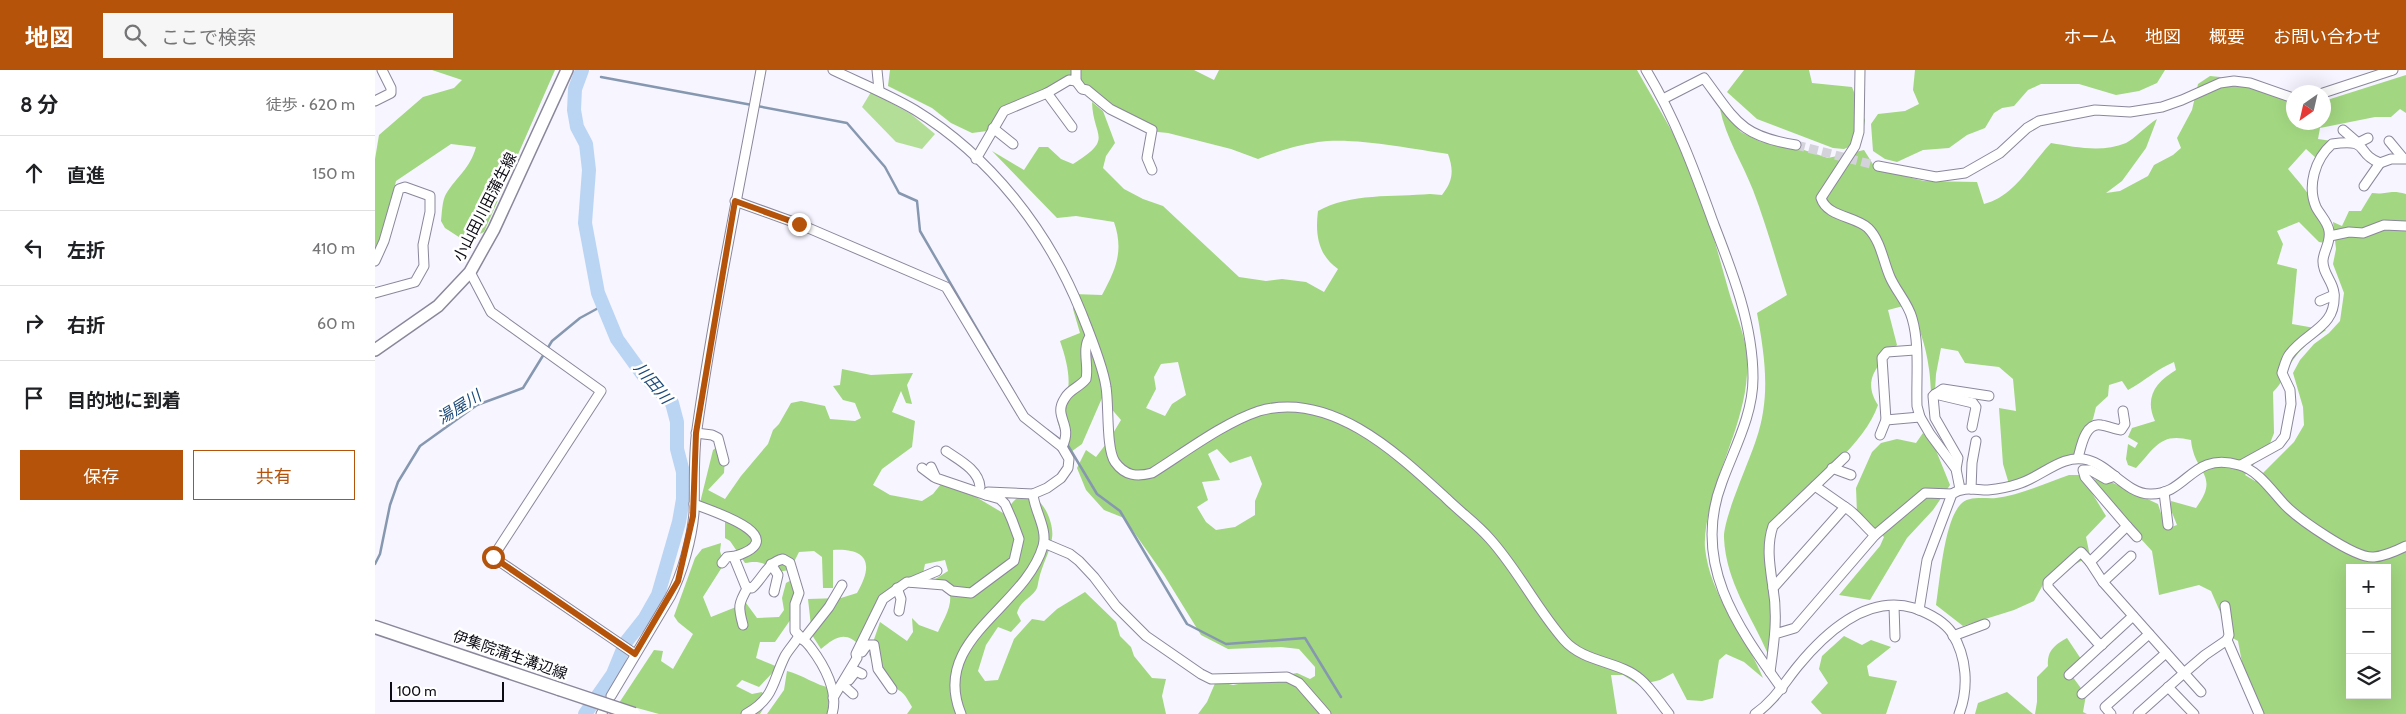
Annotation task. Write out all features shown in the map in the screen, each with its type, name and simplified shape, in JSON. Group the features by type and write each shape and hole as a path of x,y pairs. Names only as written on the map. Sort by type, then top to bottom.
{"main road":[{"name":"小山田川田蒲生線","path":"375,350 438,306 470,272 495,229 567,70"},
{"name":"伊集院蒲生溝辺線","path":"375,627 634,714"}],"street":[{"path":"375,101 391,93 391,88 382,70"},
{"path":"611,696 678,581 693,516 696,433 735,201 761,70"},
{"path":"833,70 879,90 935,124 976,158 1011,193 1032,221 1069,284 1106,386 1111,451 1115,462 1125,472 1138,477 1152,473 1235,422 1259,412 1278,408 1298,408 1340,419 1389,447 1491,540 1548,621 1566,642 1581,654 1640,678 1669,714"},
{"path":"877,70 879,90"},
{"path":"1076,70 1077,81 1082,89 1087,90 1110,109 1152,130 1147,158 1152,170"},
{"path":"1646,70 1663,99 1689,155 1739,296 1750,339 1753,380 1750,407 1737,447 1721,484 1710,542 1714,568 1724,596 1782,689"},
{"path":"1860,70 1859,132 1855,146 1821,198 1823,203 1834,213 1853,218 1868,229 1881,248 1890,278 1912,317 1917,406 1920,417 1956,469"},
{"path":"2331,90 2393,70"},
{"path":"1663,99 1704,78 1745,130 1768,140 1796,145"},
{"path":"976,158 1003,111 1047,93 1069,80 1077,81"},
{"path":"1878,166 1936,177 1965,173 2000,154 2027,128 2039,121 2095,110 2130,112 2162,107 2220,83 2234,81 2250,83 2286,96"},
{"path":"1047,93 1071,128"},
{"path":"993,128 1013,144"},
{"path":"2343,130 2360,150"},
{"path":"2360,150 2368,138"},
{"path":"2389,141 2404,158"},
{"path":"2241,465 2279,444 2285,436 2291,404 2290,390 2283,372 2288,356 2327,322 2333,312 2334,295 2324,269 2323,259 2329,236 2329,228 2316,208 2313,196 2316,168 2319,159 2331,144 2350,142 2379,163"},
{"path":"2363,186 2379,163 2404,158"},
{"path":"375,262 384,241 399,189 405,187 430,196 430,212 423,245 424,266 415,282 375,293"},
{"path":"735,201 799,224 946,287 1024,417 1062,447 1069,459 1068,468 1061,478 1047,488 1033,494 987,493 971,477"},
{"path":"2329,236 2349,232 2363,233 2384,225 2406,226"},
{"path":"470,272 491,312 601,391 493,557 635,654"},
{"path":"2320,301 2334,295"},
{"path":"1062,447 1067,437 1067,430 1060,413 1062,404 1069,392 1086,379 1088,371 1085,344 1089,338"},
{"path":"1880,435 1886,420 1882,358 1887,352 1915,350"},
{"path":"1919,610 1927,560 1956,491 1956,469 1959,458 1941,431 1935,418 1933,396 1943,389 1989,396"},
{"path":"1935,394 1973,403 1976,406 1972,427"},
{"path":"2078,458 2082,442 2091,427 2098,424 2121,430 2125,424 2123,411"},
{"path":"1886,420 1920,417"},
{"path":"696,433 712,434 718,438 724,461"},
{"path":"1971,489 1972,463 1976,442"},
{"path":"947,452 975,473 979,478 980,486"},
{"path":"1770,672 1775,634 1776,606 1769,563 1769,537 1773,526 1845,457"},
{"path":"1775,634 1795,628 1875,535 1925,493 1971,489 1989,490 2012,486 2036,477 2062,462 2078,458 2091,461 2133,489 2149,495 2164,492 2206,463 2215,461 2241,465 2257,475 2286,506 2354,554 2372,558 2406,546"},
{"path":"911,582 944,585 952,592 971,593 1014,561 1019,539 1005,504 1000,500 987,493 936,478 926,467"},
{"path":"1832,468 1851,475"},
{"path":"2115,476 2106,479 2087,469 2083,474 2137,537"},
{"path":"1815,486 1854,513 1864,526 1875,535"},
{"path":"2164,492 2168,525"},
{"path":"961,714 956,702 954,685 957,671 971,638 1016,592 1035,567 1044,543 1033,494"},
{"path":"694,504 743,523 755,534 756,543 752,549 736,556 727,557 722,563"},
{"path":"1773,588 1845,507"},
{"path":"2090,562 2127,526"},
{"path":"1044,543 1070,554 1079,561 1116,606 1146,636 1201,674 1217,680 1287,677 1299,683 1326,714"},
{"path":"2102,645 2097,642 2049,587 2048,582 2081,552 2103,582 2201,692"},
{"path":"736,556 735,560 748,587"},
{"path":"2103,582 2131,556"},
{"path":"748,587 752,588 771,564 783,559 790,563 799,593 793,621 795,631 812,648 828,675 833,698 832,714"},
{"path":"771,564 778,574 774,592"},
{"path":"843,685 883,599 907,582 937,571"},
{"path":"746,714 765,702 785,657 829,607 842,585"},
{"path":"743,625 738,609 740,600 748,587"},
{"path":"897,588 901,599 899,610"},
{"path":"1894,606 1895,637"},
{"path":"1760,713 1782,689 1819,642 1843,622 1866,610 1906,606 1940,620 1959,646 1964,664 1965,685 1959,714"},
{"path":"2225,606 2227,640 2259,714"},
{"path":"2069,675 2133,616"},
{"path":"1953,636 1985,624"},
{"path":"2082,694 2149,634"},
{"path":"2138,714 2205,654 2227,640"},
{"path":"855,644 856,656"},
{"path":"856,656 867,645 874,645 878,669 892,689"},
{"path":"2111,714 2105,707 2166,652"},
{"path":"833,698 856,671 862,674"},
{"path":"843,685 853,694"},
{"path":"2168,687 2194,714"}],"green space":[{"path":"432,70 555,70 484,232 465,241 445,228 441,221 446,194 467,167 476,147 451,144 396,181 383,237 375,254 375,159 379,135 423,97 454,88 462,80"},
{"path":"890,70 1194,70 1214,80 1219,70 1637,70 1678,142 1698,187 1745,341 1747,377 1744,396 1740,415 1710,507 1705,533 1705,548 1708,566 1721,599 1763,678 1744,662 1726,654 1719,660 1713,698 1702,701 1687,700 1673,673 1660,680 1639,685 1623,675 1611,675 1617,714 1198,714 1207,702 1216,681 1233,685 1297,673 1310,679 1315,676 1315,667 1299,649 1281,647 1228,649 1201,635 1164,575 1124,518 1104,510 1086,490 1077,468 1086,450 1096,457 1121,420 1102,398 1082,444 1068,454 1057,420 1066,400 1069,381 1060,341 1080,333 1073,309 1073,294 1102,295 1107,286 1117,260 1117,232 1114,222 1076,216 1057,218 992,151 1024,170 1039,147 1048,147 1061,159 1073,164 1094,148 1098,142 1099,137 1092,102 1103,111 1115,143 1106,156 1103,168 1124,189 1143,199 1163,206 1239,277 1266,281 1282,279 1306,282 1324,292 1338,269 1326,257 1319,243 1317,228 1318,211 1344,201 1373,197 1442,195 1448,185 1452,171 1448,154 1383,144 1332,141 1295,147 1258,159 1231,149 1168,133 1148,131 1080,86 1062,85 1012,103 995,130 972,133 951,123 932,108 888,86","holes":["1178,362 1186,395 1172,404 1165,416 1146,408 1156,389 1154,377 1161,364","1217,449 1230,463 1251,456 1262,484 1255,501 1255,515 1235,527 1216,530 1206,522 1197,507 1208,500 1202,482 1220,480 1208,454"]},
{"path":"1744,70 1809,70 1812,83 1852,87 1865,120 1861,142 1844,149 1833,148 1757,119 1727,92"},
{"path":"1915,70 2165,70 2157,83 2139,91 2116,95 2079,84 2041,84 2028,90 2014,106 2002,108 1994,113 1985,128 1967,135 1949,148 1923,150 1897,162 1885,159 1873,151 1871,124 1878,114 1905,111 1919,104 1913,90"},
{"path":"2406,75 2406,113 2400,109 2391,117 2375,117 2331,126 2331,99"},
{"path":"2210,76 2220,77 2232,86 2248,87 2286,99 2286,130 2320,130 2318,139 2332,141 2316,158 2306,149 2288,169 2302,185 2319,212 2325,232 2325,243 2319,242 2299,222 2277,231 2283,244 2277,264 2297,269 2292,324 2326,330 2299,352 2281,383 2273,392 2274,433 2269,446 2245,475 2255,481 2294,442 2304,425 2303,407 2293,373 2300,360 2314,344 2329,333 2340,321 2344,293 2333,264 2336,249 2333,222 2342,226 2349,211 2361,211 2372,193 2396,192 2406,194 2406,714 2262,714 2243,668 2238,641 2231,637 2211,591 2199,585 2159,595 2152,551 2099,493 2092,479 2111,482 2158,504 2166,529 2177,525 2171,510 2171,501 2196,508 2203,497 2206,481 2193,451 2191,440 2172,438 2165,440 2154,448 2136,468 2128,465 2126,459 2128,444 2135,448 2138,443 2128,437 2132,428 2155,421 2151,405 2152,397 2158,385 2176,370 2174,362 2161,368 2128,390 2122,381 2109,385 2108,396 2096,407 2093,419 2080,437 2074,463 2042,470 2009,484 2003,464 1999,408 2016,411 2013,379 1999,367 1965,363 1958,351 1941,348 1936,374 1934,408 1924,344 1907,305 1888,310 1897,345 1874,372 1871,387 1878,405 1871,420 1849,450 1779,514 1773,525 1767,548 1767,571 1772,614 1768,654 1734,584 1729,569 1724,538 1728,518 1756,440 1764,408 1764,361 1757,313 1787,295 1758,203 1726,130 1720,109 1741,132 1761,142 1795,147 1828,158 1864,150 1876,169 1924,181 1977,182 1984,204 1995,200 2013,187 2051,143 2088,148 2117,146 2129,141 2157,119 2146,148 2122,181 2106,193 2120,191 2148,176 2154,165 2173,155 2181,148 2177,138 2192,110 2198,84"},
{"path":"871,92 911,114 935,134 922,149 896,142 862,107"},
{"path":"842,369 871,375 913,373 907,385 912,404 906,403 901,391 892,412 915,421 912,447 882,469 873,485 890,495 922,501 933,494 941,484 976,497 1003,513 1016,499 1031,496 1038,500 1048,514 1052,538 1036,590 1023,602 1017,613 1021,621 1011,632 998,627 986,645 978,671 985,681 998,680 1014,639 1032,619 1044,621 1057,609 1085,592 1116,622 1120,636 1131,647 1134,656 1152,678 1166,679 1162,696 1166,714 907,714 912,707 903,693 881,676 869,654 880,622 907,641 913,632 912,618 919,625 938,632 948,610 950,594 948,588 929,583 948,571 945,560 925,564 922,579 914,580 875,610 860,646 850,638 841,637 831,641 821,649 812,635 808,599 841,598 857,593 865,574 866,566 860,555 845,550 833,550 833,588 823,588 822,557 814,551 799,552 790,570 776,572 762,563 745,563 730,541 725,538 725,521 711,513 698,511 713,450 722,443 725,456 724,473 708,490 725,499 741,476 768,444 773,430 779,424 791,403 801,401 825,406 830,419 855,421 861,418 855,403 843,400 833,386 840,385"},
{"path":"1923,433 1935,448 1950,485 1933,510 1907,538 1870,600 1839,595 1880,546 1884,537 1857,513 1856,488 1872,452 1881,443 1897,439 1916,443"},
{"path":"2069,475 2081,475 2106,516 2086,537 2090,556 2045,581 2034,601 2014,610 1963,626 1936,605 1946,538 1955,513 1963,502 1977,498 1996,498 2014,494"},
{"path":"721,543 720,551 724,564 703,597 711,617 746,603 757,618 779,617 784,610 782,598 786,583 795,578 793,616 775,642 760,642 756,658 778,667 759,687 742,680 736,686 752,694 762,692 768,701 760,714 659,714 619,703 654,650 663,651 661,661 673,669 693,634 678,622 674,616 695,558 702,549"},
{"path":"1844,636 1862,645 1871,640 1891,647 1867,666 1869,676 1897,681 1886,714 1822,714 1811,702 1828,683 1819,669 1822,656"},
{"path":"2067,638 2083,662 2072,676 2086,695 2083,712 2087,714 2035,714 2037,677 2048,666 2050,652"},
{"path":"787,671 831,688 827,714 767,714 784,690"},
{"path":"2007,692 2033,714 1975,714 1978,703"}],"waterway":[{"name":"川田川","path":"582,70 575,89 574,110 577,127 586,144 589,170 585,223 598,293 617,339 643,375 672,403 677,422 677,449 683,472 683,499 679,522 658,595 645,618 626,642 613,674 585,714"},
{"path":"601,77 752,105"},
{"path":"757,106 847,123 885,167 899,193 917,201 920,231 1013,391"},
{"name":"湯屋川","path":"375,564 380,554 390,505 398,482 420,446 477,405 523,388 552,341 580,318 602,306"},
{"path":"1047,430 1062,441"},
{"path":"1067,444 1097,494 1120,511 1187,624 1226,644 1305,638 1341,697"}],"tunnel":[{"path":"1796,145 1878,166"}],"route":[{"path":"493,557 635,654 678,581 693,516 696,433 735,201 799,224"}]}
